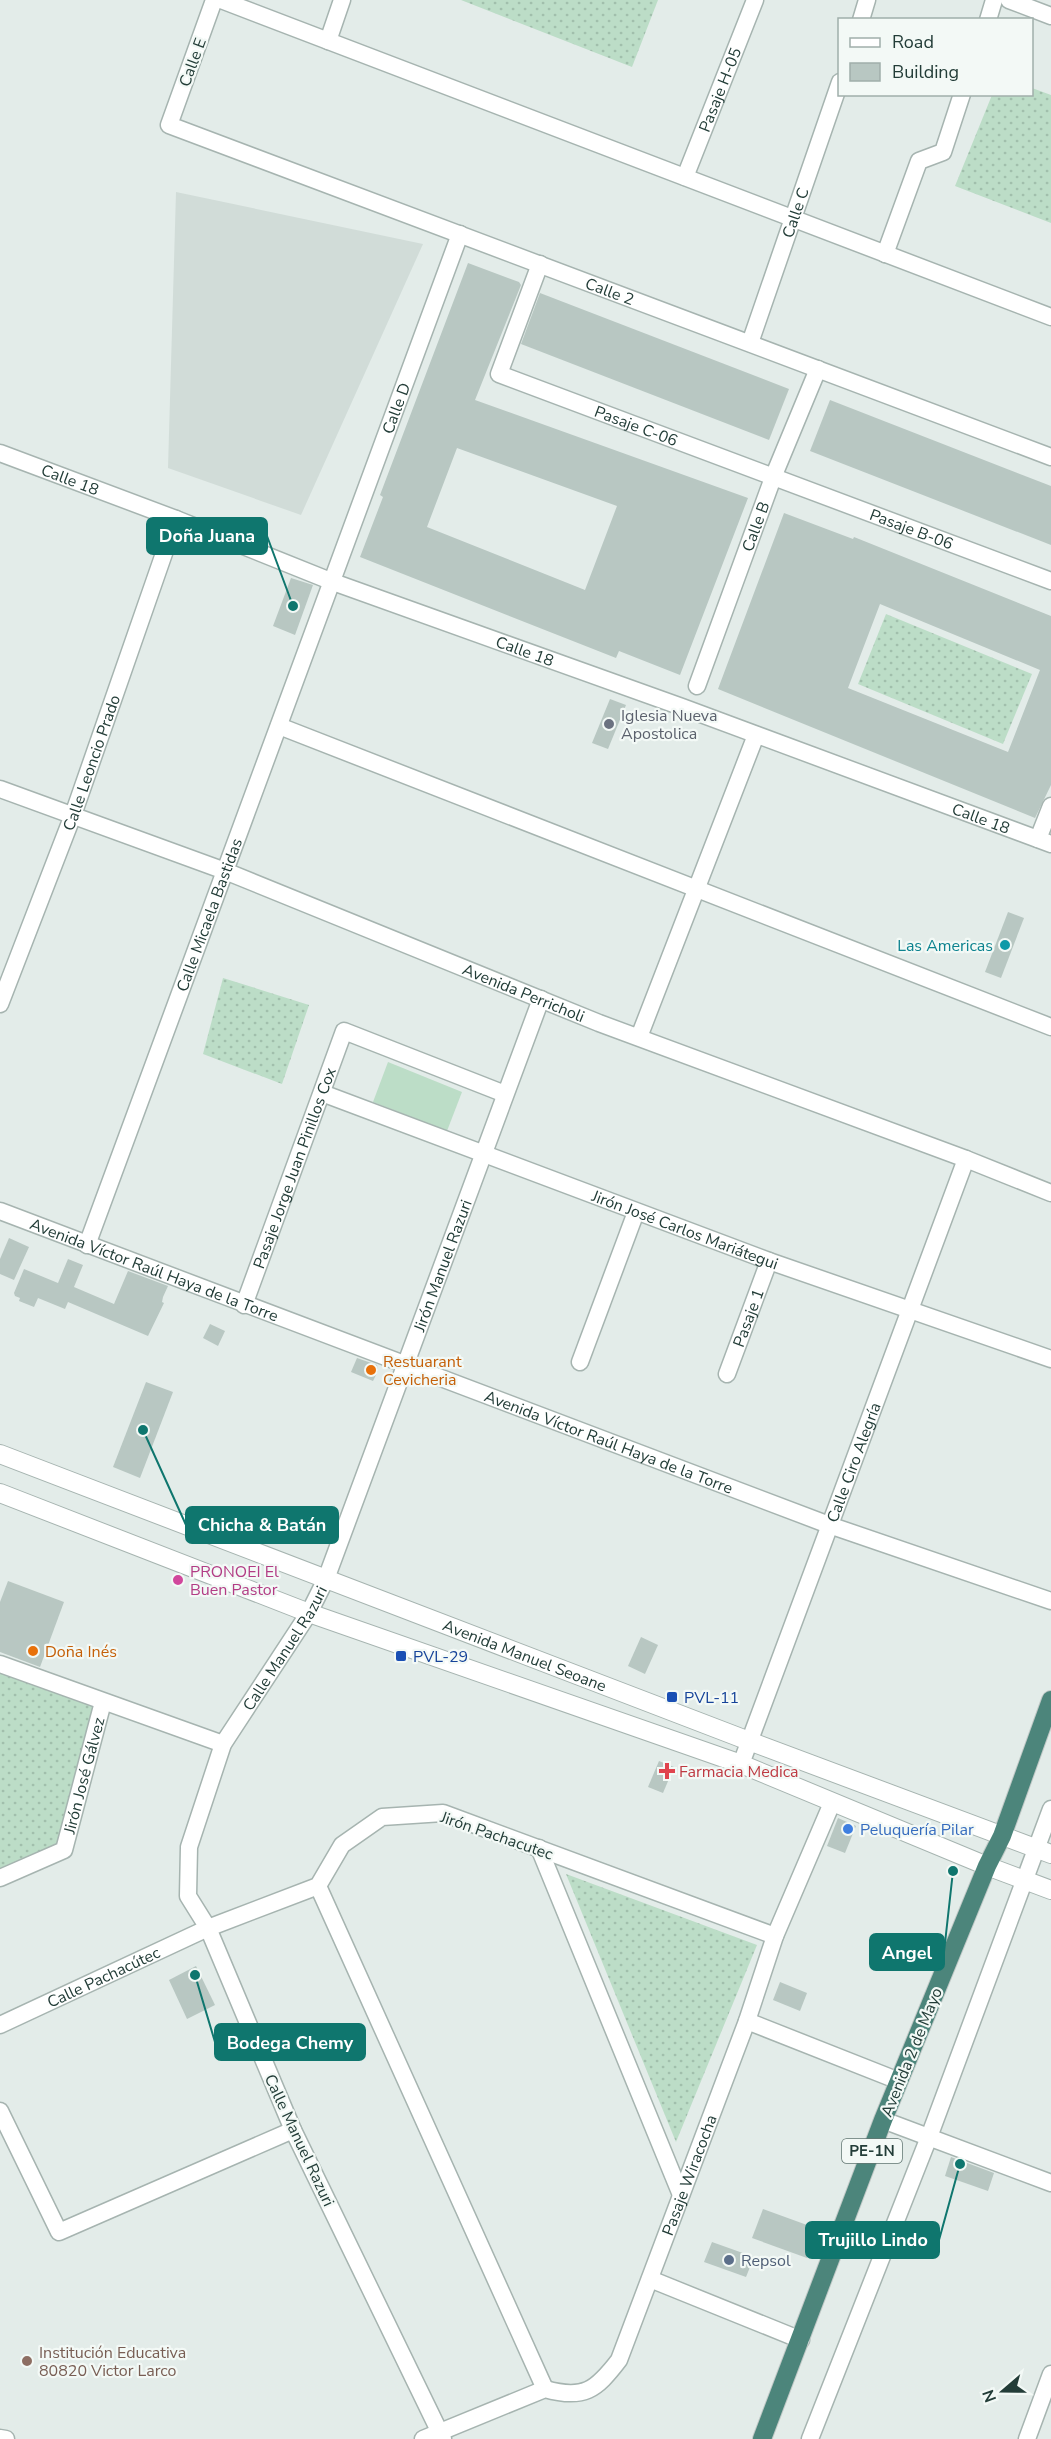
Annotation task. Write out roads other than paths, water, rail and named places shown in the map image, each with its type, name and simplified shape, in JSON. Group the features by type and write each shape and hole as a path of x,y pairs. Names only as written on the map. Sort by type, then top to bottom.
{"highway":[{"name":"Avenida 2 de Mayo","path":"762,2439 883,2120 987,1866 1002,1836 1051,1700"}],"street":[{"name":"Calle E","path":"169,125 214,0"},
{"path":"221,0 1051,317"},
{"path":"328,41 342,0"},
{"name":"Pasaje H-05","path":"685,177 755,0"},
{"path":"862,18 867,0"},
{"path":"988,18 994,0"},
{"path":"1009,0 1051,16"},
{"name":"Calle C","path":"750,344 838,88"},
{"path":"885,254 919,161 943,152 961,96"},
{"name":"Calle 2","path":"169,125 1051,457"},
{"name":"Calle D","path":"333,582 460,234"},
{"name":"Pasaje C-06","path":"540,264 499,374 774,476"},
{"name":"Calle B","path":"697,686 774,476 818,369"},
{"name":"Calle 18","path":"0,453 176,519 333,582 1045,842"},
{"name":"Pasaje B-06","path":"774,476 1051,581"},
{"name":"Calle Leoncio Prado","path":"0,1004 73,816 176,519"},
{"name":"Calle Micaela Bastidas","path":"87,1245 333,582"},
{"path":"279,726 1051,1027"},
{"path":"639,1038 756,735"},
{"name":"Avenida Perricholi","path":"0,789 225,872 639,1038 966,1159 1051,1193"},
{"path":"1045,842 1051,806"},
{"name":"Jirón Manuel Razuri","path":"326,1579 541,999"},
{"name":"Pasaje Jorge Juan Pinillos Cox","path":"244,1305 344,1031 505,1094"},
{"name":"Jirón José Carlos Mariátegui","path":"322,1093 484,1156 769,1261 1051,1359"},
{"name":"Calle Ciro Alegría","path":"741,1764 966,1159"},
{"name":"Avenida Víctor Raúl Haya de la Torre","path":"0,1211 829,1525 1051,1601"},
{"path":"580,1362 636,1212"},
{"name":"Pasaje 1","path":"727,1374 769,1261"},
{"name":"Avenida Manuel Seoane","path":"0,1454 1043,1852"},
{"name":"Avenida Manuel Seoane","path":"0,1493 309,1613 741,1764 832,1803 1051,1890"},
{"name":"Calle Manuel Razuri","path":"326,1579 309,1613 223,1744 189,1847 188,1896 208,1928 293,2130 442,2436"},
{"path":"0,1664 223,1744"},
{"name":"Jirón José Gálvez","path":"0,1878 64,1850 103,1702"},
{"name":"Pasaje Wiracocha","path":"545,2389 564,2394 583,2393 602,2382 619,2360 747,2021 775,1936 832,1803"},
{"path":"810,2439 929,2137 1025,1880 1043,1852 1051,1809"},
{"name":"Jirón Pachacutec","path":"318,1886 342,1845 382,1817 442,1813 775,1936"},
{"path":"539,1848 681,2195"},
{"path":"208,1928 318,1886 545,2389 442,2436 423,2439"},
{"name":"Calle Pachacútec","path":"0,2025 208,1928"},
{"path":"747,2021 899,2081"},
{"path":"0,2110 59,2232 293,2130"},
{"path":"883,2120 1051,2183"},
{"path":"650,2279 801,2340"},
{"path":"1027,2439 1051,2374"},
{"path":"0,2438 6,2439"}],"place":[{"name":"Doña Juana","path":"293,606"},
{"name":"Iglesia Nueva Apostolica","path":"609,724"},
{"name":"Las Americas","path":"1005,945"},
{"name":"Restuarant Cevicheria","path":"371,1370"},
{"name":"Chicha & Batán","path":"143,1430"},
{"name":"PRONOEI El Buen Pastor","path":"178,1580"},
{"name":"Doña Inés","path":"33,1651"},
{"name":"PVL-29","path":"401,1656"},
{"name":"PVL-11","path":"672,1697"},
{"name":"Farmacia Medica","path":"667,1771"},
{"name":"Peluquería Pilar","path":"848,1829"},
{"name":"Angel","path":"953,1871"},
{"name":"Bodega Chemy","path":"195,1975"},
{"name":"Trujillo Lindo","path":"960,2164"},
{"name":"Repsol","path":"729,2260"},
{"name":"Institución Educativa 80820 Victor Larco","path":"27,2361"}]}
